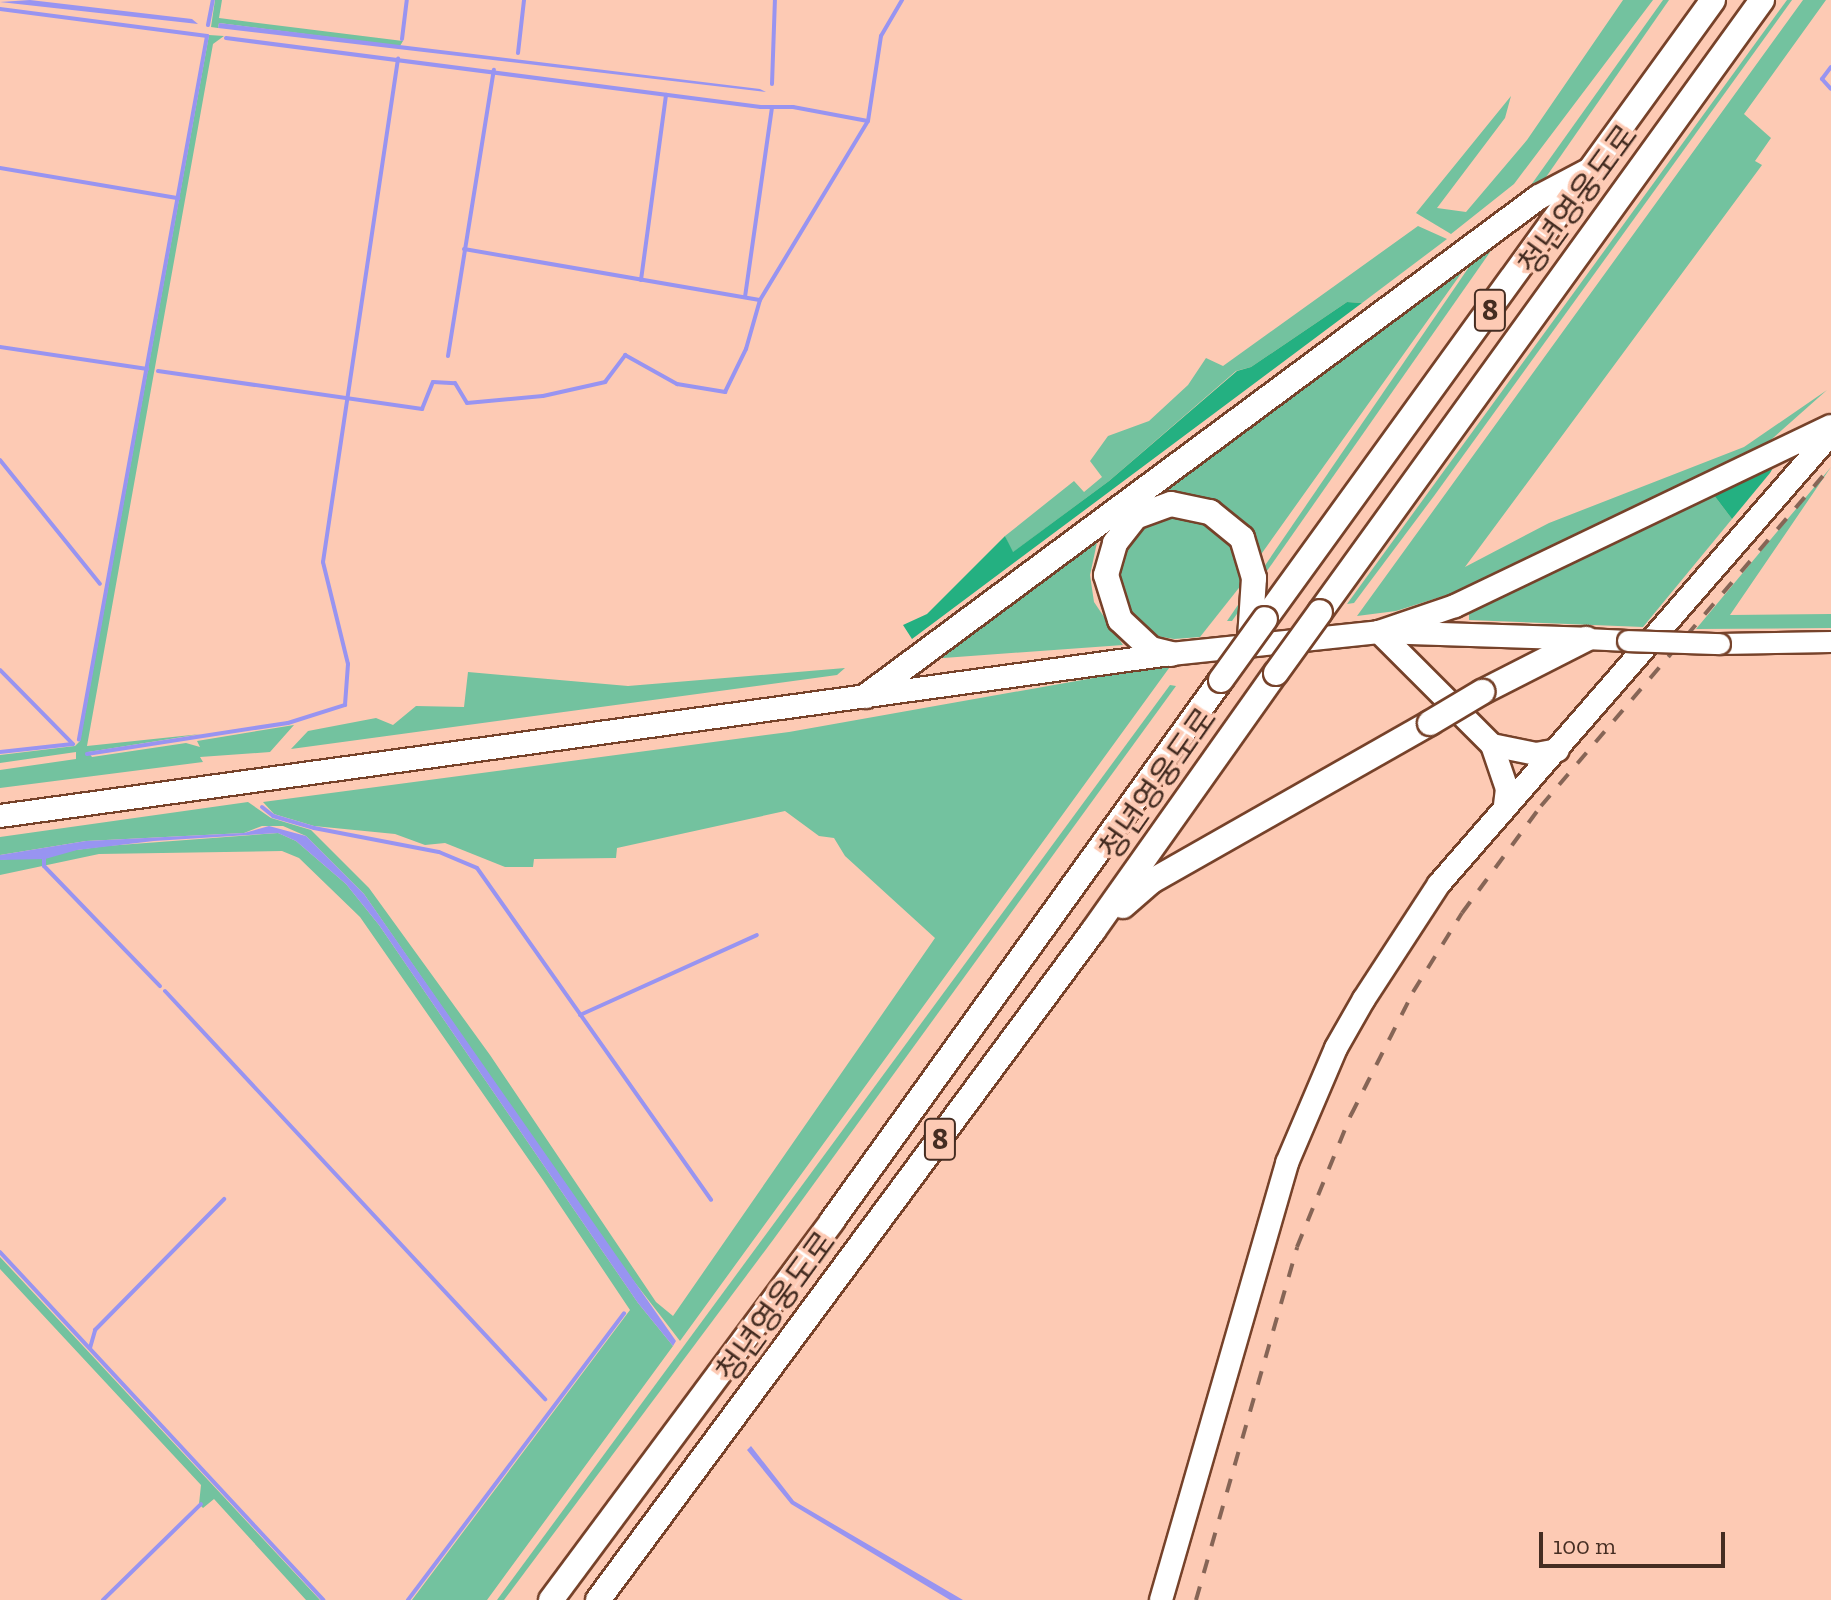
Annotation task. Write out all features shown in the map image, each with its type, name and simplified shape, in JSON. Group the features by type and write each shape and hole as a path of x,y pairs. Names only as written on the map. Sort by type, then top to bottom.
{"highway":[{"name":"청년영웅도로","path":"551,1600 842,1209 1256,627 1713,0"},
{"name":"청년영웅도로","path":"598,1600 1093,931 1762,0"},
{"path":"866,696 1539,197 1592,169"},
{"path":"1171,654 1134,637 1108,591 1108,558 1115,543 1135,517 1150,509 1192,506 1235,530 1251,559 1256,627"},
{"path":"1093,931 1152,881 1482,692 1586,639"}],"main road":[{"path":"1379,632 1455,606 1831,425"},
{"path":"1161,1600 1259,1251 1307,1111 1336,1048 1404,934 1505,805 1558,750 1831,434"},
{"path":"0,816 1171,654 1379,632 1720,644 1831,642"},
{"path":"1379,632 1492,745 1507,789 1505,805"},
{"path":"1492,745 1536,754 1558,750"}],"green space":[{"path":"215,0 222,0 219,18 403,41 400,46 219,23 218,28 211,27"},
{"path":"1623,0 1653,0 1514,184 1451,234 1416,213 1511,96 1505,118 1437,208 1466,212 1527,140"},
{"path":"1663,0 1669,0 1544,180 1531,185"},
{"path":"1787,0 1792,0 1434,496 1354,603 1347,604"},
{"path":"1803,0 1826,0 1744,114 1771,138 1755,161 1762,165 1465,567 1549,523 1744,447 1827,390 1764,446 1456,592 1396,611 1357,616"},
{"path":"209,35 224,36 213,44 87,746 201,734 88,752 92,757 186,743 200,747 197,741 294,725 270,752 200,757 203,762 0,788 0,770 76,759 76,752 0,763 0,755 75,746 80,741"},
{"path":"1509,225 1232,621 1227,621 1497,226"},
{"path":"1418,226 1447,239 1362,303 1347,302 1251,367 1236,371 1109,481 1012,553 1005,536 1074,481 1084,492 1102,477 1090,461 1108,436 1149,421 1188,385 1206,358 1223,366"},
{"path":"1480,247 1257,560 1217,503 1184,493 1153,496"},
{"path":"1347,302 1362,303 912,639 903,625 927,614 1005,536 1013,552 1109,481 1237,371 1251,367"},
{"path":"1776,463 1732,519 1710,490"},
{"path":"1831,467 1730,615 1831,614 1831,628 1696,629"},
{"path":"1710,490 1732,519 1643,627 1469,620 1469,611"},
{"path":"1165,508 1220,528 1235,549 1242,584 1200,637 1174,639 1145,634 1114,602 1121,539"},
{"path":"1098,538 1090,575 1094,602 1123,645 930,659"},
{"path":"1172,664 680,1341 616,1258 364,894 306,836 283,826 262,826 244,833 86,841 0,855 0,837 248,802 271,818 311,830 369,888 490,1055 656,1302 673,1316 935,938 845,856 834,838 819,836 785,811 617,848 616,858 534,859 533,867 505,867 445,843 425,845 395,834 314,826 274,814 263,802 789,732"},
{"path":"845,668 837,675 291,749 308,731 376,718 393,725 416,706 464,707 468,672 628,686"},
{"path":"1170,685 1176,686 773,1240 504,1600 497,1600"},
{"path":"278,833 296,841 346,884 379,925 638,1303 673,1346 487,1600 412,1600 630,1310 543,1180 360,917 299,858 282,851 99,854 0,875 0,860 106,846"},
{"path":"0,1257 320,1600 306,1600 214,1499 203,1508 199,1504 201,1485 0,1269"}],"shaded area":[{"path":"30,0 192,19 198,24 0,2"},
{"path":"219,23 760,89 766,92 218,28"},
{"path":"269,826 306,836 364,894 676,1341 673,1346 638,1303 379,925 346,884 296,841 278,833 154,841 77,850 45,859 0,860 0,855 86,841 244,833"},
{"path":"751,1446 794,1501 963,1600 950,1600 791,1504 747,1450"}],"waterway":[{"path":"208,25 213,0"},
{"path":"402,39 407,0"},
{"path":"518,53 524,0"},
{"path":"772,84 775,0"},
{"path":"158,371 422,409 433,382 455,383 467,403 543,396 605,382 625,355 677,384 725,392 746,349 760,300 868,121 881,36 902,0"},
{"path":"0,9 207,36 79,739"},
{"path":"226,38 761,107 793,107 868,121"},
{"path":"87,754 288,723 345,705 348,664 323,562 398,59"},
{"path":"1831,67 1822,79 1831,89"},
{"path":"448,356 494,70"},
{"path":"641,280 666,95"},
{"path":"745,297 772,107"},
{"path":"0,168 178,198"},
{"path":"464,249 760,300"},
{"path":"0,347 147,369"},
{"path":"0,460 100,584"},
{"path":"0,670 73,744"},
{"path":"0,752 73,744"},
{"path":"262,807 273,816 314,828 439,852 477,868 711,1200"},
{"path":"44,855 44,866 160,986"},
{"path":"580,1015 757,935"},
{"path":"165,991 545,1399"},
{"path":"90,1348 95,1330 224,1199"},
{"path":"0,1252 323,1600"},
{"path":"408,1600 624,1313"},
{"path":"103,1600 201,1504"}],"railway":[{"path":"1196,1600 1297,1247 1351,1115 1413,992 1462,913 1541,806 1831,466"}]}
